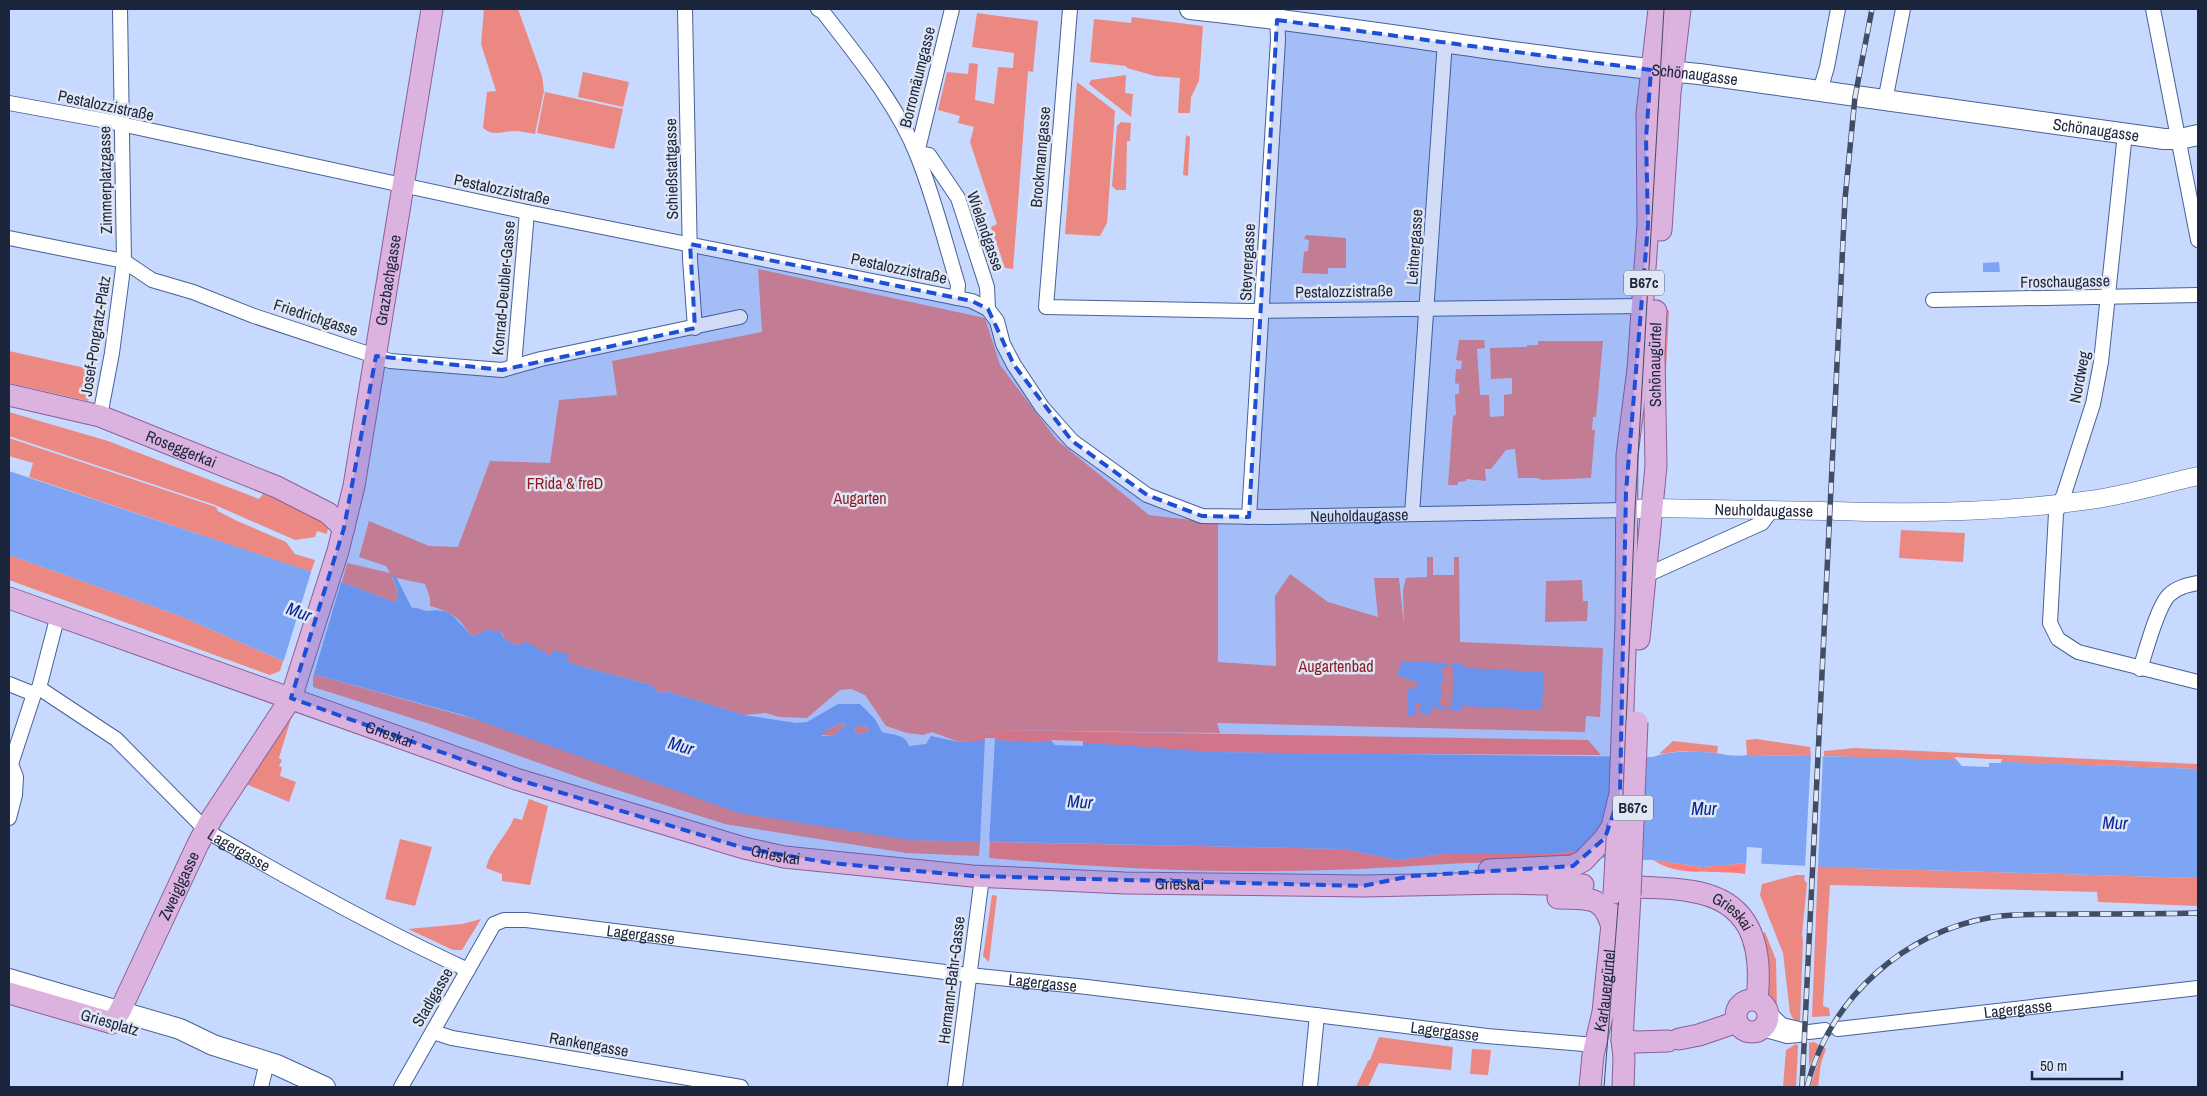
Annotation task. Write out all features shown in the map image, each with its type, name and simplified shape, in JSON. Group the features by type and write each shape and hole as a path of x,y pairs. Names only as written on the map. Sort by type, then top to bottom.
{"main road":[{"name":"Grazbachgasse","path":"298,677 338,551 354,486 376,356 401,185 432,9"},
{"name":"Schönaugasse","path":"1190,9 1277,15 1651,70 1673,71 2164,139 2189,137"},
{"name":"Schönaugürtel","path":"1629,722 1626,622 1628,455 1638,370 1648,225 1646,138 1651,70 1659,9"},
{"name":"Schönaugürtel","path":"1629,722 1644,572 1653,508 1657,433 1654,354 1673,71 1680,9"},
{"name":"Roseggerkai","path":"9,395 100,416 277,487 328,513 344,528"},
{"name":"Grieskai","path":"9,598 516,779 744,848 830,863 982,877 1132,883 1363,886 1503,883 1691,891 1710,896 1739,914 1748,926 1758,951 1762,1014"},
{"name":"Zweiglgasse","path":"120,1009 206,830 291,698 298,677"},
{"name":"B67c","path":"1610,888 1629,722"},
{"name":"B67c","path":"1610,888 1629,722"},
{"path":"1363,886 1383,879 1482,870 1572,866 1583,861 1595,851 1612,827 1620,794"},
{"path":"1363,886 1391,895 1411,897 1591,899 1602,904 1608,912 1612,927"},
{"name":"Karlauergürtel","path":"1590,1087 1595,1045 1603,1012 1612,927 1610,888"},
{"name":"Karlauergürtel","path":"1610,888 1624,1057 1623,1087"},
{"name":"Griesplatz","path":"9,979 120,1009 167,1025 213,1045 267,1062 325,1087"},
{"name":"Griesplatz","path":"9,993 120,1009 176,1040 213,1045"},
{"path":"1747,1000 1762,1014 1756,1032 1746,1032 1737,1022 1736,1013 1740,1005 1747,1000"},
{"path":"1622,1040 1636,1042 1674,1040 1699,1036 1737,1022"}],"street":[{"name":"Zimmerplatzgasse","path":"120,9 124,261"},
{"name":"Schießstattgasse","path":"685,9 690,244 695,328"},
{"name":"Borromäumgasse","path":"917,154 952,9"},
{"name":"Brockmanngasse","path":"1046,307 1070,9"},
{"path":"1820,91 1827,67 1838,9"},
{"path":"1885,100 1903,9"},
{"path":"2153,9 2189,137 2198,240"},
{"path":"822,10 861,62 895,114 917,154 958,285 957,298"},
{"name":"Steyrergasse","path":"1249,517 1277,15"},
{"name":"Leitnergasse","path":"1412,514 1428,308 1445,41"},
{"name":"Pestalozzistraße","path":"9,103 527,212 972,301 988,309"},
{"name":"Nordweg","path":"2124,133 2110,298 2093,404 2064,494 2058,504 2050,623 2058,639 2078,652 2140,669"},
{"name":"Wielandgasse","path":"917,154 930,155 958,198 988,287 988,309"},
{"name":"Konrad-Deubler-Gasse","path":"514,366 527,212"},
{"name":"Friedrichgasse","path":"9,238 124,261 152,280 192,292 390,361 502,370 740,317"},
{"name":"Josef-Pongratz-Platz","path":"100,416 112,353 124,261"},
{"name":"Froschaugasse","path":"1932,300 2198,295"},
{"name":"Pestalozzistraße","path":"1046,307 1262,310 1642,306"},
{"name":"Neuholdaugasse","path":"988,309 997,320 1003,344 1014,365 1042,407 1072,442 1147,495 1202,516 1249,517 1653,508 1950,513 2092,500 2198,476"},
{"path":"1644,572 1651,573 1762,523 1771,511"},
{"path":"2198,583 2183,586 2169,595 2157,619 2140,669 2198,682"},
{"path":"9,818 15,795 16,776 10,764 36,691 58,616"},
{"name":"Lagergasse","path":"9,684 36,691 116,738 206,830 313,893 392,935 468,970"},
{"name":"Hermann-Bahr-Gasse","path":"955,1087 982,877"},
{"name":"Lagergasse","path":"494,924 504,920 526,920 969,975 1087,987 1487,1036 1595,1045"},
{"name":"Stadlgasse","path":"401,1087 494,924"},
{"name":"Lagergasse","path":"1762,1014 1787,1036 1814,1031 2198,988"},
{"path":"1310,1087 1317,1015"},
{"name":"Rankengasse","path":"433,1032 452,1038 741,1087"},
{"path":"261,1087 267,1062"}],"highlighted area":[{"path":"1277,20 1651,70 1646,138 1648,225 1626,492 1620,794 1605,838 1573,866 1411,876 1363,886 972,876 830,863 744,848 516,779 291,698 344,528 376,356 502,370 695,328 690,244 972,301 988,309 1014,365 1072,441 1147,495 1202,516 1249,517"}],"green space":[{"path":"484,9 518,9 542,76 544,91 535,134 514,131 495,133 483,128 487,92 496,91 481,44"},
{"path":"977,13 1038,21 1033,72 1028,71 1013,269 1005,268 991,227 997,224 970,142 974,127 958,123 960,116 938,110 947,72 968,74 969,63 978,64 975,100 994,104 998,67 1013,68 1014,53 972,47"},
{"path":"1132,17 1203,26 1199,81 1191,97 1190,113 1178,113 1180,78 1155,76 1127,68 1126,66 1090,62 1094,19 1131,23"},
{"path":"583,72 629,82 623,107 578,97"},
{"path":"1126,75 1125,93 1133,94 1131,117 1089,84 1091,80"},
{"path":"1077,82 1115,111 1107,223 1100,236 1065,234"},
{"path":"545,92 623,109 614,149 537,133"},
{"path":"1121,122 1131,123 1130,141 1127,141 1126,190 1116,190 1112,186 1117,126"},
{"path":"1186,135 1190,137 1188,176 1183,175"},
{"path":"1306,235 1346,238 1346,268 1328,268 1328,274 1302,273 1304,252 1308,251 1309,240 1304,239"},
{"name":"Augarten","path":"758,269 985,318 1000,365 1057,440 1149,515 1218,523 1218,662 1276,666 1275,596 1290,574 1328,602 1378,617 1374,578 1399,578 1404,625 1403,590 1406,578 1427,577 1427,557 1433,557 1433,575 1454,575 1454,557 1459,557 1460,642 1603,648 1600,717 1586,716 1585,732 1217,723 1220,733 996,730 959,742 932,732 923,735 907,733 886,726 865,695 851,689 840,690 807,718 779,717 766,713 744,715 669,692 659,693 651,685 576,665 567,661 567,654 551,656 524,644 517,645 505,640 502,633 487,630 473,637 454,616 430,606 430,598 425,584 392,577 398,592 396,603 342,582 347,563 390,573 386,566 359,557 369,521 429,546 458,547 490,461 550,463 559,400 617,395 612,361 762,332"},
{"path":"1667,309 1669,311 1665,391 1663,317"},
{"path":"1459,340 1484,340 1485,348 1477,349 1480,395 1489,395 1490,417 1504,416 1504,395 1512,394 1512,378 1491,379 1490,348 1527,347 1527,345 1538,345 1538,341 1603,341 1596,417 1593,417 1592,430 1595,430 1591,478 1542,480 1537,478 1518,478 1515,449 1506,450 1491,469 1485,469 1486,481 1466,479 1466,481 1458,482 1458,485 1448,485 1453,416 1456,415 1455,394 1459,394 1459,384 1455,383 1456,369 1461,369 1462,361 1456,360"},
{"path":"9,351 94,370 88,401 9,383"},
{"path":"9,412 108,441 259,499 263,494 281,500 305,511 320,521 328,527 327,534 317,531 315,537 295,540 215,505 9,436"},
{"path":"9,438 216,507 218,511 235,520 286,542 295,554 315,560 311,572 29,477 33,463 9,456"},
{"path":"1901,530 1965,533 1963,562 1899,558"},
{"path":"9,555 180,616 283,661 280,671 270,675 9,580"},
{"path":"1582,580 1583,601 1588,601 1587,621 1545,622 1546,581"},
{"path":"313,674 908,840 980,841 979,856 906,853 725,824 598,784 427,723 313,687"},
{"path":"292,715 279,758 282,760 279,766 282,767 280,776 296,782 289,802 246,784"},
{"path":"840,723 846,724 834,736 820,735 828,729"},
{"path":"857,725 868,727 870,731 858,735 854,730"},
{"path":"1756,739 1810,747 1811,756 1747,755 1746,740"},
{"path":"1673,741 1718,746 1717,753 1683,751 1659,754"},
{"path":"1855,748 2198,764 2198,769 1824,756 1824,751"},
{"path":"529,799 548,806 530,885 502,881 502,874 486,868 488,861 514,818 522,820"},
{"path":"400,839 432,847 415,906 385,899"},
{"path":"1818,865 1852,868 2198,878 2198,906 2098,902 2097,892 1830,885 1823,1006 1829,1008 1830,1016 1812,1017"},
{"path":"1796,875 1805,875 1804,880 1807,883 1802,935 1800,1021 1794,1020 1790,1013 1783,953 1760,895 1762,884"},
{"path":"992,895 997,896 989,962 983,956"},
{"path":"481,919 462,950 453,950 408,929 462,924"},
{"path":"1765,932 1776,960 1777,1012 1768,994 1769,960 1763,933"},
{"path":"1379,1037 1453,1047 1451,1070 1379,1063 1368,1087 1356,1087"},
{"path":"1814,1042 1819,1045 1809,1067 1809,1043"},
{"path":"1796,1044 1798,1046 1796,1087 1783,1087 1786,1050"},
{"path":"1823,1047 1826,1049 1821,1063 1818,1087 1810,1087"},
{"path":"1472,1049 1491,1050 1488,1075 1470,1074"}],"shaded area":[{"path":"996,730 1588,740 1601,755 1215,752 1055,742 959,742"},
{"path":"990,842 1344,849 1398,860 1442,854 1552,854 1583,850 1557,860 1527,863 1468,863 1286,871 1201,871 1073,865 989,858"},
{"path":"1653,860 1703,867 1746,863 1745,874 1686,871 1663,866"}],"water":[{"path":"1999,262 2000,272 1983,272 1983,263"},
{"name":"Mur","path":"9,471 342,582 396,603 398,591 392,576 396,577 412,608 449,613 473,637 487,630 500,631 505,640 517,645 527,642 551,656 553,650 567,654 567,661 576,665 651,685 659,693 669,692 744,715 796,723 807,722 838,704 860,704 875,719 882,732 902,737 909,746 926,744 931,736 959,742 987,740 1091,743 1214,752 1653,757 1668,753 1692,752 1735,756 1866,757 2198,769 2198,878 1746,863 1703,867 1653,860 1606,859 1583,850 1552,854 1442,854 1398,860 1344,849 908,840 739,813 463,715 313,674 180,616 9,555","holes":["840,723 846,724 834,736 821,736 828,729","857,725 868,727 870,731 858,735 854,730"]},
{"path":"1402,661 1448,663 1448,667 1442,667 1443,682 1439,686 1442,691 1439,705 1445,705 1445,710 1432,707 1432,713 1423,715 1419,711 1421,704 1416,703 1415,716 1407,715 1407,688 1415,689 1418,683 1397,675"},
{"path":"1451,663 1464,664 1464,668 1544,672 1542,710 1462,706 1461,711 1449,710 1449,706 1452,705 1454,668 1451,668"}],"pier":[{"path":"312,569 342,579 313,677 283,663"},
{"path":"985,738 995,738 989,844 980,844"},
{"path":"1051,740 1083,741 1083,746 1055,745"},
{"path":"1811,754 1823,754 1818,867 1805,867"},
{"path":"1954,757 2002,759 2001,763 1989,763 1989,767 1962,766"},
{"path":"1747,847 1762,848 1761,868 1746,866"}],"tram line":[{"path":"1604,1087 1619,894 1635,509 1664,9"}],"railway":[{"path":"1802,1087 1845,199 1855,97 1872,9"},
{"path":"1807,1087 1818,1055 1833,1025 1852,998 1900,954 1929,938 1960,925 2003,916 2033,914 2198,913"}],"park label":[{"name":"FRida & freD","path":"565,483"},
{"name":"Augartenbad","path":"1336,666"}]}
